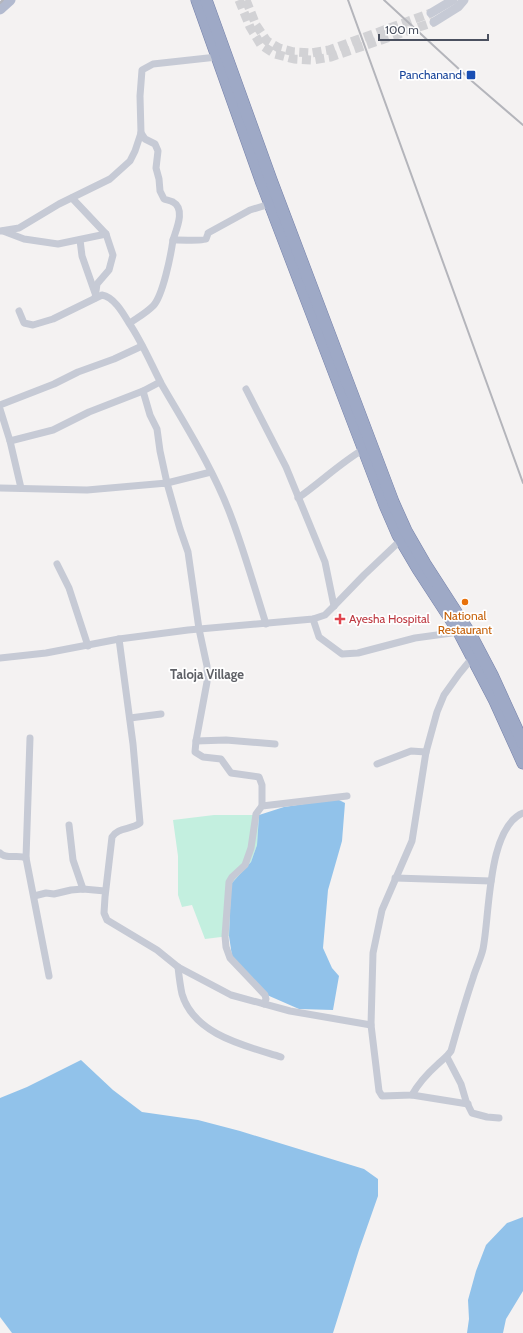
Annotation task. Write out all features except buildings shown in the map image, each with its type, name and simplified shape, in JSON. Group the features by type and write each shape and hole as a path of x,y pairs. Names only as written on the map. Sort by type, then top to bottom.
{"highway":[{"path":"197,0 270,204 385,505 405,538 426,564 472,637 476,654 492,696 523,763"},
{"path":"206,0 271,180 390,494 405,538 418,569 459,632 476,654 503,698 523,743"}],"main road":[{"path":"0,8 10,0"}],"street":[{"path":"453,0 432,17 458,7 464,0"},
{"path":"2,231 19,228 72,198 110,179 130,162 141,133 140,96 142,70 153,64 217,57"},
{"path":"130,323 154,306 171,257 173,240 179,221 178,207 174,203 164,199 160,191 156,168 158,151 155,144 145,139 141,133"},
{"path":"72,198 106,234 113,255 109,270 97,284 95,296"},
{"path":"173,240 204,240 206,239 208,233 250,210 270,204"},
{"path":"2,231 24,238 58,244 106,234"},
{"path":"80,240 82,256 95,296"},
{"path":"19,311 24,323 32,325 53,319 95,296 106,296 118,307 130,323 160,382 211,472 232,519 266,624"},
{"path":"0,405 54,384 78,372 114,359 142,346"},
{"path":"10,441 53,430 89,412 143,391 160,382"},
{"path":"246,389 286,467 325,562 334,606"},
{"path":"143,391 150,415 157,429 160,452 167,483 188,552 199,629 207,666 207,682 195,752 203,758 221,759 231,773 259,777 262,785 262,806 256,814 251,848 245,865 232,877 229,882 225,936 226,948 230,958 265,995 266,999 264,1004"},
{"path":"0,409 10,441 21,488"},
{"path":"298,498 347,459 364,449"},
{"path":"0,488 87,490 167,483 211,472"},
{"path":"0,658 46,653 119,639 199,629 313,619 325,615 364,575 405,538"},
{"path":"57,564 69,588 88,646"},
{"path":"313,619 319,638 342,654 358,653 415,638 459,632"},
{"path":"119,639 130,718 140,823 115,832 112,837 104,913 107,920 157,950 178,967 231,995 290,1011 371,1025"},
{"path":"468,1104 412,1095 382,1096 380,1094 371,1025 373,953 382,910 412,841 426,752 437,712 444,695 476,654"},
{"path":"130,718 161,714"},
{"path":"30,738 26,858 50,976"},
{"path":"196,741 226,740 275,744"},
{"path":"377,764 411,751 426,752"},
{"path":"262,806 347,796"},
{"path":"412,1095 415,1088 452,1051 483,949 498,844 506,827 516,816 523,813"},
{"path":"69,825 73,860 83,889"},
{"path":"0,853 3,856 21,856 26,858"},
{"path":"395,878 492,881"},
{"path":"34,896 46,893 54,894 83,889 106,890"},
{"path":"178,967 182,994 188,1008 203,1026 231,1040 281,1057"},
{"path":"447,1057 461,1084 472,1113 487,1118 499,1118"}],"green space":[{"path":"214,815 259,815 257,845 251,862 231,884 229,936 205,939 192,905 182,907 178,895 178,856 173,820"}],"water":[{"path":"337,799 345,803 342,841 328,890 323,948 332,968 339,976 333,1010 299,1009 267,995 232,956 229,936 231,884 251,862 257,845 259,815 284,807"},
{"path":"81,1060 113,1090 142,1112 198,1120 240,1131 364,1169 378,1179 378,1196 333,1333 12,1333 0,1317 0,1098 27,1087"},
{"path":"523,1217 523,1291 506,1319 503,1333 467,1333 469,1319 468,1300 476,1271 486,1245 507,1223"}],"tunnel":[{"path":"239,0 250,27 261,45 275,54 294,59 313,60 331,57 434,22"},
{"path":"246,0 256,25 267,41 279,48 294,52 311,53 329,50 431,13"}],"railway":[{"path":"0,3 3,0"},
{"path":"348,0 523,483"},
{"path":"384,0 473,82 523,125"}],"place":[{"name":"Panchanand","path":"471,75"},
{"name":"National Restaurant","path":"465,602"},
{"name":"Ayesha Hospital","path":"340,619"}],"district":[{"name":"Taloja Village","path":"207,674"}]}
